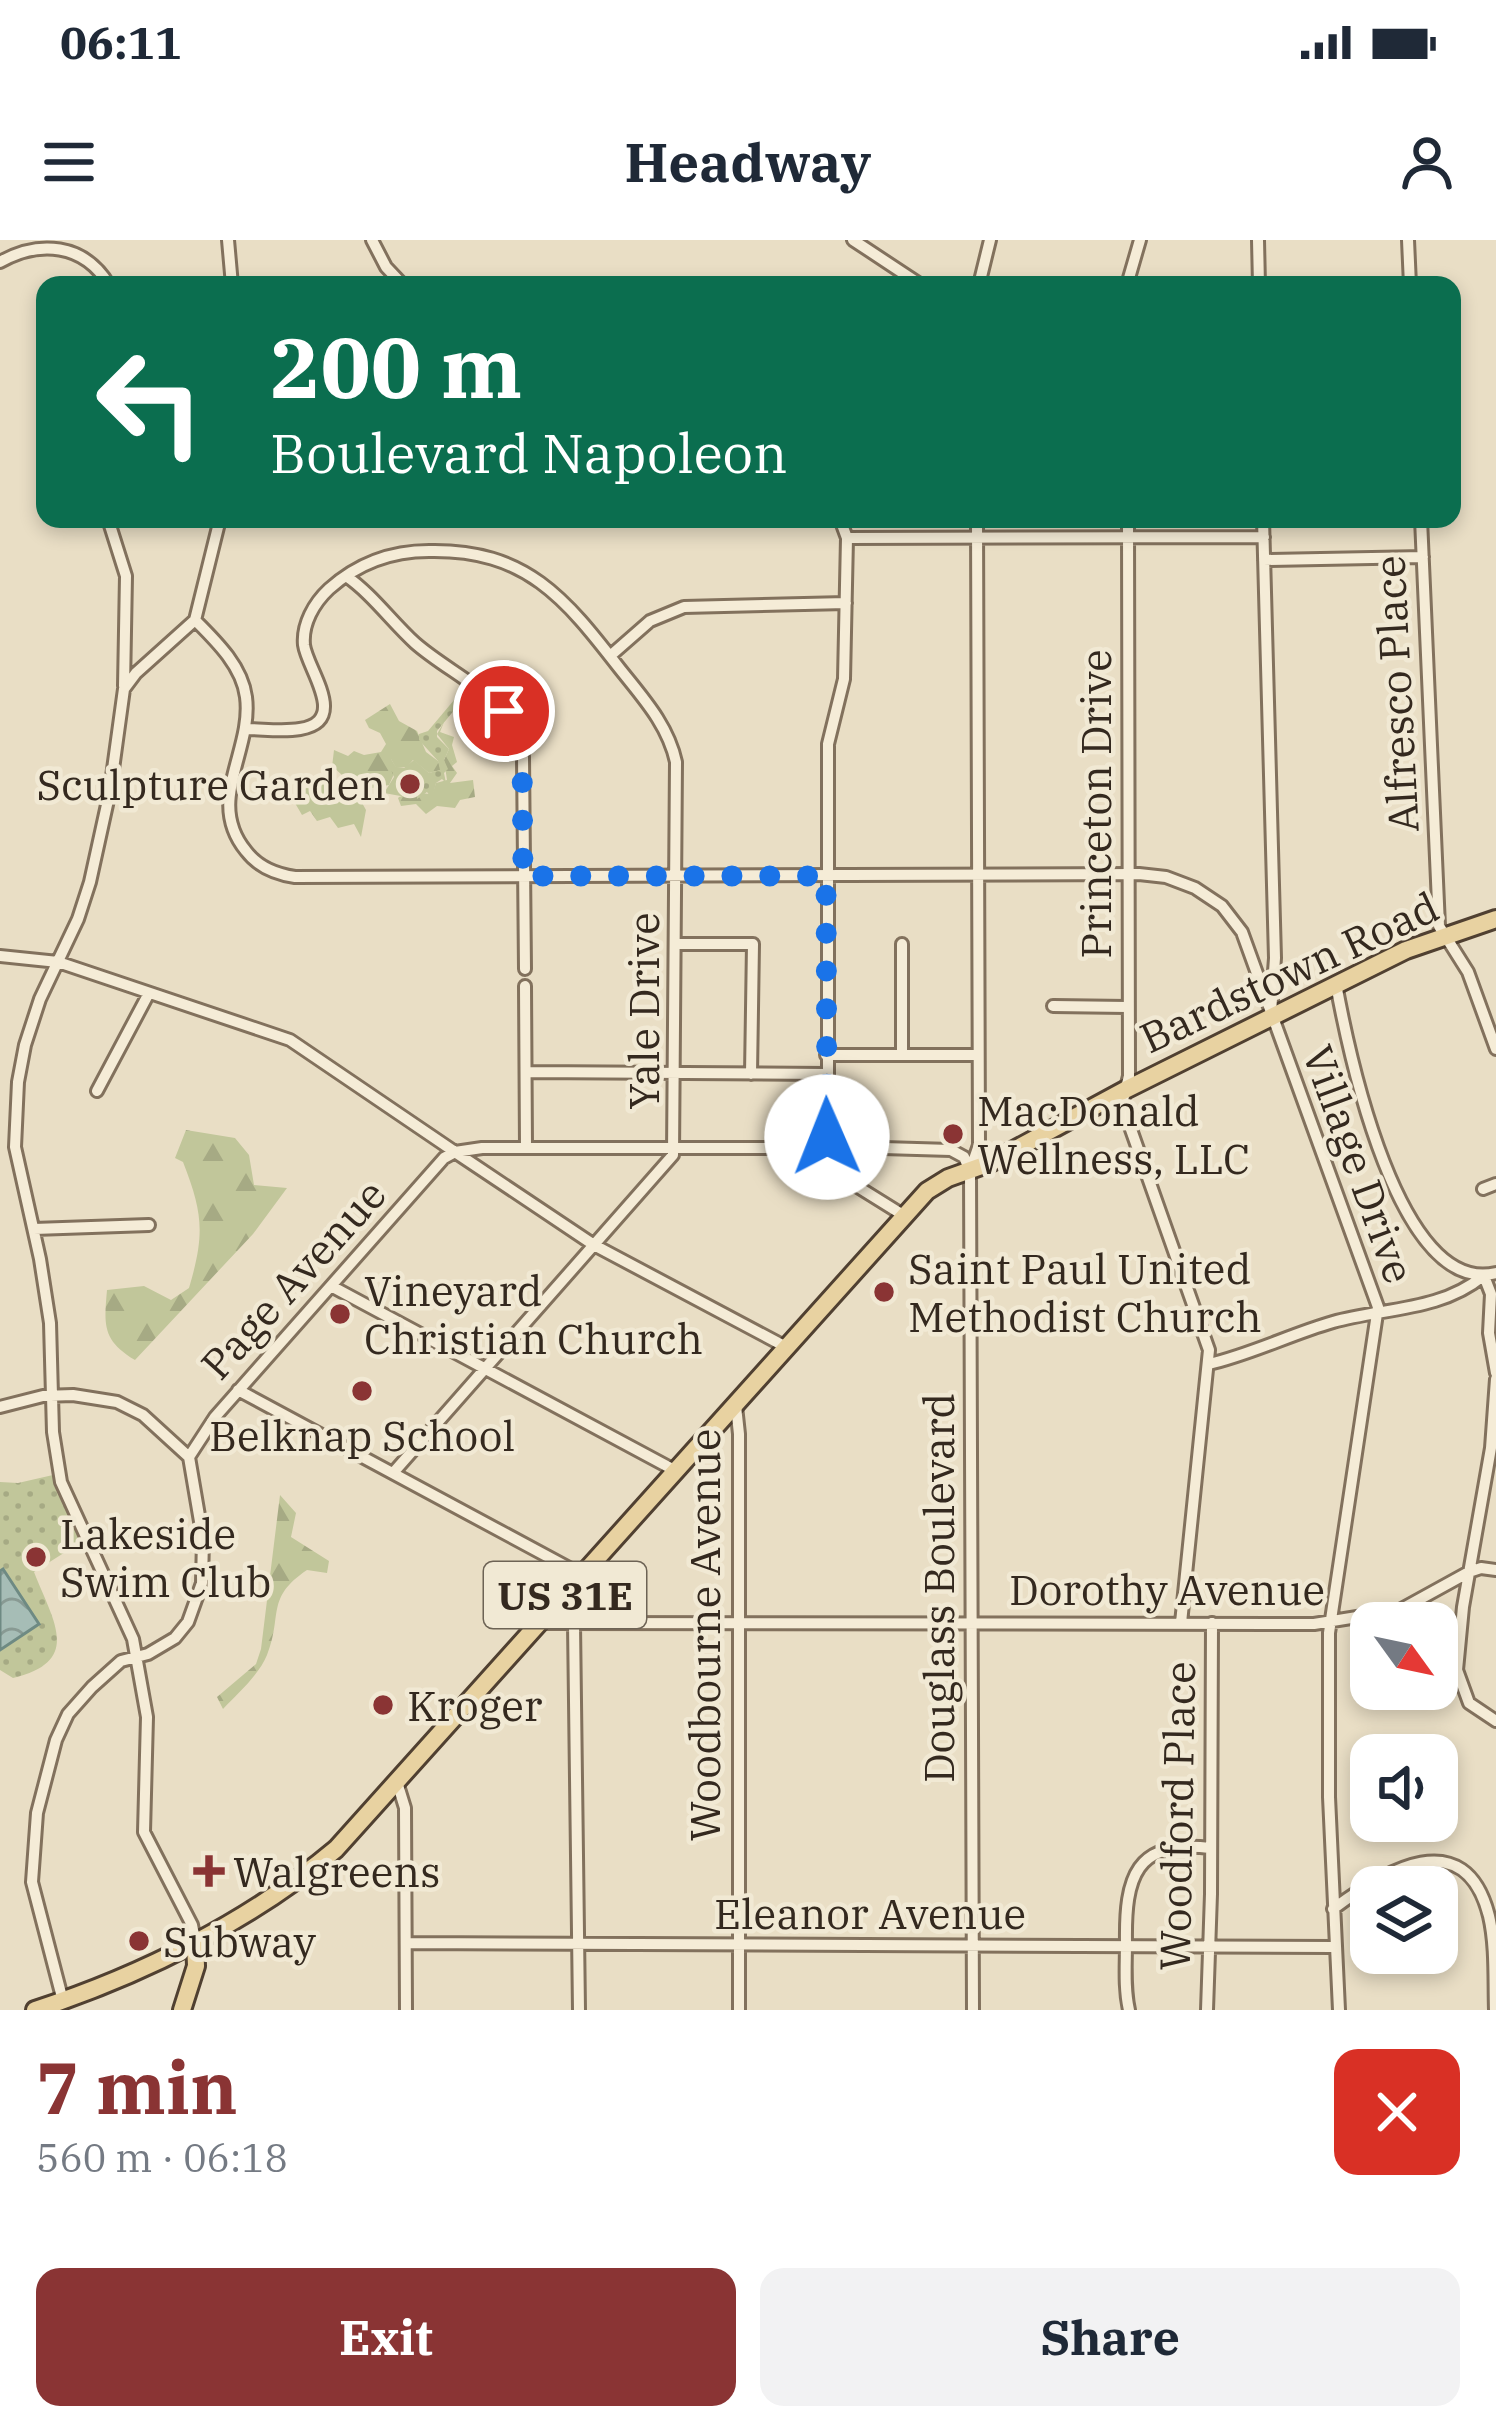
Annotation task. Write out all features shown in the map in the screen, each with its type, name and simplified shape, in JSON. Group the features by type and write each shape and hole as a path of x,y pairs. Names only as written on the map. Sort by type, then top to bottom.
{"main road":[{"name":"Bardstown Road","path":"34,2010 122,1978 195,1940 322,1861 927,1191 1336,984 1444,936 1496,919"},
{"path":"182,2010 196,1966 195,1940"}],"street":[{"path":"228,240 231,276"},
{"path":"372,240 394,276"},
{"path":"853,240 908,276"},
{"path":"981,276 989,240"},
{"path":"1130,276 1140,240"},
{"path":"1258,240 1259,276"},
{"path":"1408,240 1410,276"},
{"path":"0,262 28,244 56,242 88,258 102,276"},
{"path":"110,528 126,576 124,689 99,849 78,919 32,1020 18,1082 15,1148 50,1323 61,1482 124,1614 138,1656 147,1717 144,1832 192,1925 195,1940"},
{"path":"124,689 195,620 218,528"},
{"path":"844,528 844,679 828,744 828,1150 857,1187 903,1215"},
{"name":"Douglass Boulevard","path":"973,2010 970,1171 979,1145 977,528"},
{"name":"Princeton Drive","path":"1125,1090 1129,1076 1128,528"},
{"path":"1264,528 1275,958 1270,1016"},
{"name":"Alfresco Place","path":"1421,528 1439,926 1444,936"},
{"path":"847,538 1264,537"},
{"name":"Yale Drive","path":"245,729 299,730 320,716 325,694 306,655 304,631 318,601 346,576 377,559 407,552 488,554 539,580 574,613 653,711 676,762 675,1146"},
{"path":"1264,560 1423,557"},
{"path":"346,576 416,644 485,693 510,719 523,757 525,969"},
{"path":"610,656 650,621 684,607 846,603"},
{"path":"195,620 238,673 246,692 245,729"},
{"name":"Village Drive","path":"245,729 229,786 229,817 246,852 268,870 295,877 1127,875 1177,880 1222,906 1246,940 1376,1300 1330,1623 1333,1909 1339,2010"},
{"path":"1444,936 1468,972 1496,1049"},
{"path":"676,944 753,944 751,1074"},
{"path":"902,944 902,1055"},
{"path":"0,956 58,962 290,1040 594,1245 786,1347"},
{"path":"1336,984 1357,1086 1388,1172 1428,1241 1445,1260 1467,1273 1492,1276"},
{"path":"525,986 526,1147"},
{"path":"97,1091 149,992"},
{"path":"1052,1006 1127,1007"},
{"path":"826,1055 977,1055"},
{"path":"528,1072 826,1074"},
{"path":"0,1080 18,1082"},
{"name":"Woodford Place","path":"1125,1090 1123,1107 1209,1350 1181,1623"},
{"path":"455,1152 675,1146 951,1150 964,1157 970,1171"},
{"path":"393,1474 668,1164 675,1146"},
{"name":"Page Avenue","path":"188,1457 238,1390 444,1158 455,1152"},
{"path":"34,1229 149,1225"},
{"path":"1209,1364 1259,1351 1328,1324 1376,1317 1461,1292 1492,1276"},
{"path":"1492,1276 1489,1334 1496,1376 1491,1448 1468,1572 1457,1670 1474,1709 1496,1721"},
{"path":"331,1286 676,1471"},
{"path":"238,1390 577,1581 579,2010"},
{"path":"0,1407 52,1395 103,1398 143,1415 188,1457 203,1540 199,1596 181,1632 148,1654 121,1661 68,1714 56,1740 38,1813 32,1882 63,2001"},
{"name":"Woodbourne Avenue","path":"736,1403 739,2010"},
{"name":"Dorothy Avenue","path":"539,1623 1330,1623 1400,1610 1468,1572 1496,1570"},
{"name":"Woodford Place","path":"1207,2010 1212,1623"},
{"path":"398,1782 405,1808 406,2010"},
{"path":"1129,2010 1128,1892 1139,1867 1172,1848 1210,1849"},
{"path":"1333,1909 1399,1867 1430,1861 1463,1872 1492,1907 1495,2010"},
{"name":"Eleanor Avenue","path":"406,1943 1334,1948"}],"green space":[{"path":"465,687 470,691 437,731 449,749 444,760 446,783 442,779 436,783 432,799 427,792 417,799 384,793 394,777 388,763 391,759 396,767 404,768 414,760 429,773 440,770 419,734 428,731"},
{"path":"390,704 399,721 417,731 441,770 429,773 413,760 407,767 396,768 391,759 394,774 389,785 372,788 350,782 332,767 334,750 348,756 354,751 364,755 381,752 386,744 365,720"},
{"path":"444,722 440,732 454,737 457,762 450,783 473,780 475,797 460,800 455,808 437,806 426,814 416,804 401,806 401,796 432,795 436,783 447,780 444,760 449,749 437,734"},
{"path":"294,775 306,789 309,780 323,775 347,792 350,802 361,801 366,810 361,837 354,824 338,828 330,817 317,821 310,811 302,815 292,798"},
{"path":"186,1130 235,1138 249,1155 254,1185 287,1188 253,1234 135,1360 116,1346 108,1331 107,1290 144,1286 171,1300 189,1288 200,1224 190,1180 183,1162 175,1158"},
{"path":"53,1475 81,1542 34,1572 54,1623 55,1650 35,1671 13,1678 0,1670 0,1482"},
{"path":"280,1495 296,1513 291,1537 329,1561 327,1573 307,1570 285,1590 263,1662 223,1709 217,1697 256,1664 261,1649"}],"water":[{"path":"3,1569 39,1624 0,1650 0,1571"}],"place":[{"name":"Sculpture Garden","path":"410,784"},
{"name":"MacDonald Wellness, LLC","path":"953,1134"},
{"name":"Saint Paul United Methodist Church","path":"884,1292"},
{"name":"Vineyard Christian Church","path":"340,1314"},
{"name":"Belknap School","path":"362,1391"},
{"name":"Lakeside Swim Club","path":"36,1557"},
{"name":"Kroger","path":"383,1705"},
{"name":"Walgreens","path":"209,1871"},
{"name":"Subway","path":"139,1941"}],"route":[{"path":"504,711 522,749 523,876 826,876 827,1137"}]}
